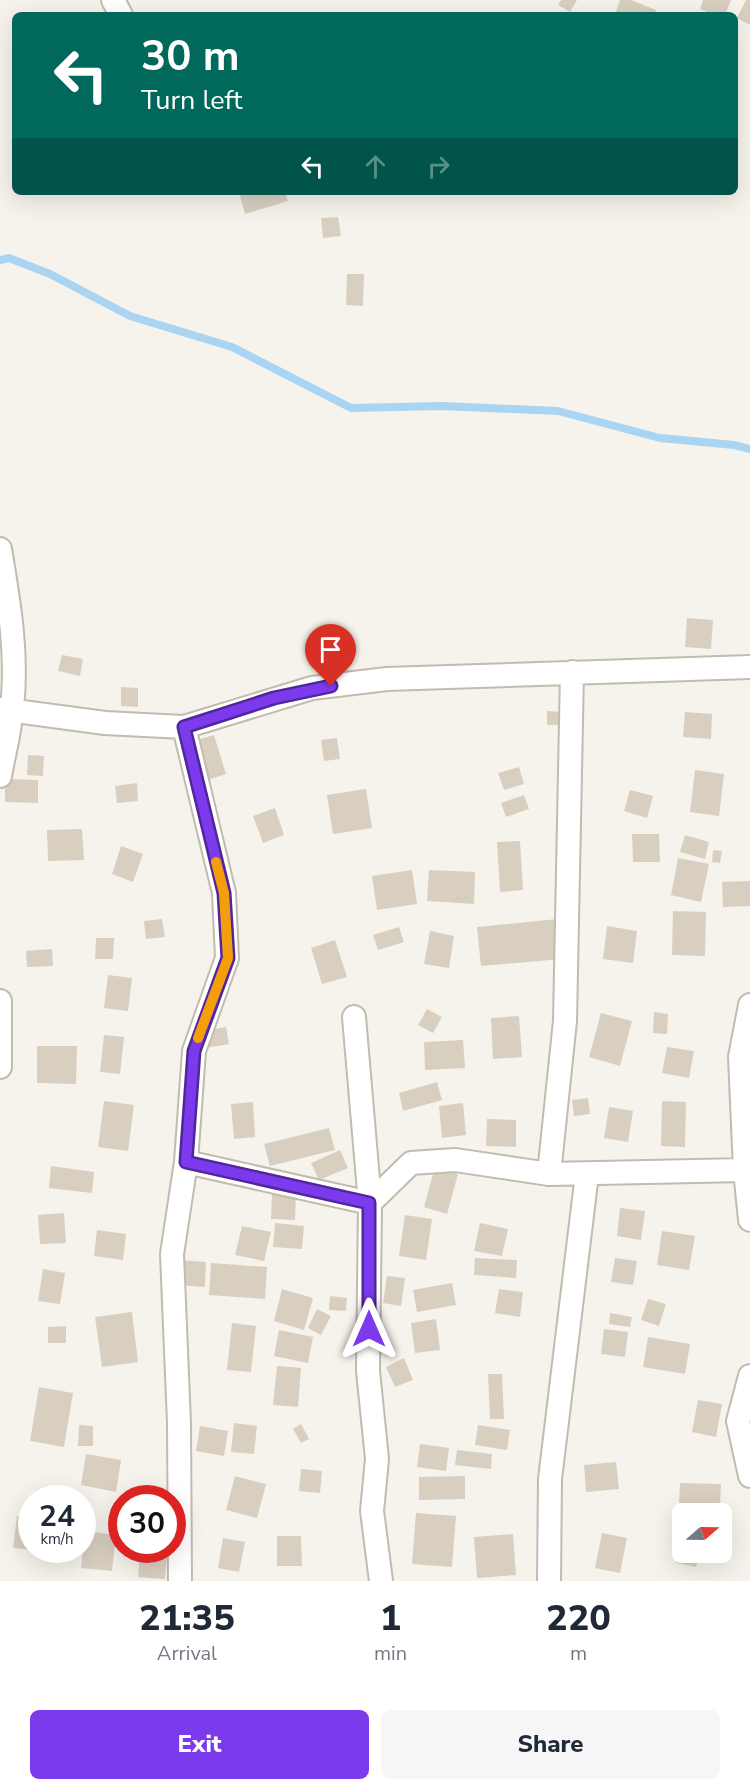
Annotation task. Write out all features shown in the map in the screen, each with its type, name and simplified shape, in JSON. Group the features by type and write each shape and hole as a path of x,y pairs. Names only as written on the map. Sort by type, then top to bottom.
{"street":[{"path":"0,549 13,633 0,776"},
{"path":"6,710 105,723 184,727 312,688 387,679 750,667"},
{"path":"549,1174 565,1021 572,672"},
{"path":"180,1581 179,1423 172,1254 186,1162 194,1051 228,958 224,893 184,727"},
{"path":"0,1001 0,1066"},
{"path":"750,1005 740,1057 745,1170 750,1220"},
{"path":"354,1017 369,1203 368,1371 377,1459 372,1511 381,1581"},
{"path":"369,1203 411,1163 455,1160 549,1174 745,1170"},
{"path":"186,1162 369,1203"},
{"path":"549,1581 550,1479 587,1174"},
{"path":"750,1376 738,1420 750,1476"}],"building":[{"path":"561,0 577,0 570,12 558,5"},
{"path":"620,0 631,0 656,10 655,12 616,12"},
{"path":"703,0 731,0 726,12 708,12 700,9"},
{"path":"746,0 750,0 750,25 738,19"},
{"path":"240,195 286,195 288,201 245,214"},
{"path":"338,217 341,236 323,238 321,218"},
{"path":"347,274 364,274 363,306 346,305"},
{"path":"687,618 713,620 711,649 685,647"},
{"path":"62,655 83,659 80,676 58,671"},
{"path":"121,687 138,688 138,707 121,706"},
{"path":"547,711 565,712 565,725 547,725"},
{"path":"685,712 712,714 711,739 683,737"},
{"path":"214,735 226,774 202,782 190,742"},
{"path":"337,738 340,759 324,761 321,740"},
{"path":"28,755 44,756 43,776 27,775"},
{"path":"519,767 524,784 504,790 498,773"},
{"path":"695,770 724,774 719,816 690,812"},
{"path":"5,779 38,780 38,803 5,802"},
{"path":"137,783 138,801 117,803 115,786"},
{"path":"366,789 372,828 333,834 327,795"},
{"path":"630,790 653,796 647,818 624,811"},
{"path":"524,795 529,809 506,817 501,803"},
{"path":"275,808 284,835 263,843 253,816"},
{"path":"82,829 84,860 48,861 47,830"},
{"path":"632,834 659,834 660,862 633,862"},
{"path":"685,835 709,842 705,859 680,852"},
{"path":"520,841 523,890 500,892 497,842"},
{"path":"121,846 143,854 133,882 112,874"},
{"path":"713,850 722,851 720,863 712,862"},
{"path":"678,858 709,864 701,902 671,895"},
{"path":"412,870 417,904 377,910 372,876"},
{"path":"429,870 475,872 474,904 427,901"},
{"path":"750,881 750,906 723,907 722,882"},
{"path":"673,911 706,912 705,956 672,955"},
{"path":"162,919 165,937 146,939 144,921"},
{"path":"557,919 561,959 481,966 477,927"},
{"path":"607,926 637,931 633,963 603,959"},
{"path":"399,927 404,942 378,950 373,935"},
{"path":"430,931 454,936 449,968 424,964"},
{"path":"96,938 114,938 113,959 95,959"},
{"path":"335,940 347,977 322,984 311,948"},
{"path":"52,949 53,966 27,967 26,951"},
{"path":"108,975 132,978 128,1011 104,1008"},
{"path":"427,1009 442,1017 433,1033 418,1025"},
{"path":"654,1012 668,1014 667,1034 653,1033"},
{"path":"601,1013 632,1021 620,1066 589,1057"},
{"path":"519,1016 522,1057 493,1059 491,1018"},
{"path":"226,1027 229,1044 206,1048 204,1031"},
{"path":"104,1035 124,1037 120,1074 100,1072"},
{"path":"463,1040 465,1068 425,1070 424,1042"},
{"path":"37,1046 77,1046 76,1084 37,1083"},
{"path":"667,1047 694,1051 689,1078 662,1073"},
{"path":"437,1082 442,1100 403,1111 399,1093"},
{"path":"588,1098 590,1114 574,1116 572,1100"},
{"path":"104,1101 134,1105 128,1151 98,1147"},
{"path":"662,1101 686,1102 685,1147 661,1146"},
{"path":"253,1102 255,1137 234,1139 231,1104"},
{"path":"463,1103 466,1135 442,1138 439,1106"},
{"path":"609,1107 633,1111 628,1142 604,1138"},
{"path":"487,1119 516,1120 516,1147 486,1146"},
{"path":"329,1128 335,1150 270,1166 264,1144"},
{"path":"340,1150 348,1168 319,1180 311,1163"},
{"path":"51,1166 94,1172 92,1193 49,1188"},
{"path":"435,1167 458,1174 447,1214 424,1207"},
{"path":"272,1194 296,1194 295,1220 271,1219"},
{"path":"620,1208 645,1211 641,1240 617,1236"},
{"path":"64,1213 66,1243 40,1244 38,1215"},
{"path":"405,1215 432,1219 426,1260 399,1256"},
{"path":"275,1223 304,1226 302,1249 273,1247"},
{"path":"480,1223 508,1229 502,1256 474,1251"},
{"path":"242,1226 271,1232 264,1261 235,1255"},
{"path":"97,1230 126,1234 123,1260 94,1256"},
{"path":"662,1231 695,1236 689,1270 657,1265"},
{"path":"475,1258 517,1260 516,1278 474,1275"},
{"path":"615,1258 637,1261 633,1285 611,1282"},
{"path":"180,1260 206,1262 205,1287 179,1285"},
{"path":"211,1263 267,1267 265,1299 209,1295"},
{"path":"43,1269 65,1273 60,1304 38,1301"},
{"path":"387,1276 405,1278 401,1306 383,1303"},
{"path":"452,1283 456,1305 417,1312 413,1290"},
{"path":"282,1289 313,1298 304,1330 274,1321"},
{"path":"499,1289 523,1292 520,1317 495,1313"},
{"path":"330,1296 347,1298 346,1311 329,1310"},
{"path":"648,1299 666,1304 659,1326 641,1320"},
{"path":"317,1309 331,1316 321,1335 308,1328"},
{"path":"132,1312 138,1362 102,1367 95,1317"},
{"path":"610,1313 632,1317 630,1327 609,1324"},
{"path":"436,1319 440,1350 415,1353 411,1323"},
{"path":"232,1323 256,1326 251,1372 227,1370"},
{"path":"66,1326 66,1343 48,1343 48,1327"},
{"path":"604,1329 628,1332 625,1357 601,1354"},
{"path":"279,1330 313,1337 308,1363 274,1356"},
{"path":"648,1337 690,1344 685,1374 643,1367"},
{"path":"404,1358 413,1380 395,1387 386,1367"},
{"path":"277,1366 301,1368 298,1407 273,1405"},
{"path":"488,1374 502,1374 504,1419 490,1419"},
{"path":"39,1387 73,1393 64,1447 30,1441"},
{"path":"698,1400 722,1404 716,1437 692,1432"},
{"path":"234,1423 257,1426 254,1454 231,1452"},
{"path":"301,1424 309,1439 301,1443 293,1429"},
{"path":"79,1425 93,1426 93,1446 78,1446"},
{"path":"478,1425 510,1430 507,1450 475,1445"},
{"path":"200,1426 228,1431 224,1456 196,1451"},
{"path":"420,1444 449,1448 446,1471 417,1467"},
{"path":"457,1450 492,1454 491,1469 455,1465"},
{"path":"86,1454 121,1460 117,1485 108,1485 108,1490 96,1488 96,1485 81,1485"},
{"path":"616,1462 619,1489 586,1492 584,1465"},
{"path":"301,1469 322,1471 320,1493 299,1491"},
{"path":"235,1476 266,1484 257,1518 226,1510"},
{"path":"465,1476 465,1499 419,1500 419,1477"},
{"path":"680,1483 721,1484 720,1503 679,1503"},
{"path":"416,1513 456,1516 452,1567 412,1564"},
{"path":"17,1516 18,1516 18,1549 13,1548"},
{"path":"96,1532 108,1534 108,1563 113,1563 112,1571 81,1568 82,1563 96,1563"},
{"path":"602,1533 627,1538 620,1573 595,1568"},
{"path":"513,1534 516,1575 477,1578 474,1537"},
{"path":"277,1536 301,1536 302,1566 277,1566"},
{"path":"223,1538 245,1542 239,1572 218,1568"},
{"path":"139,1563 166,1563 165,1579 138,1577"},
{"path":"676,1563 697,1563 696,1567"}],"waterway":[{"path":"0,260 9,258 50,274 130,316 232,347 351,408 442,406 558,411 660,438 734,445 750,449"}],"slow traffic":[{"path":"198,1038 228,958 224,893 216,862"}],"route":[{"path":"331,686 312,688 274,698 184,727 224,893 228,958 194,1051 186,1162 369,1203 369,1329"}]}
